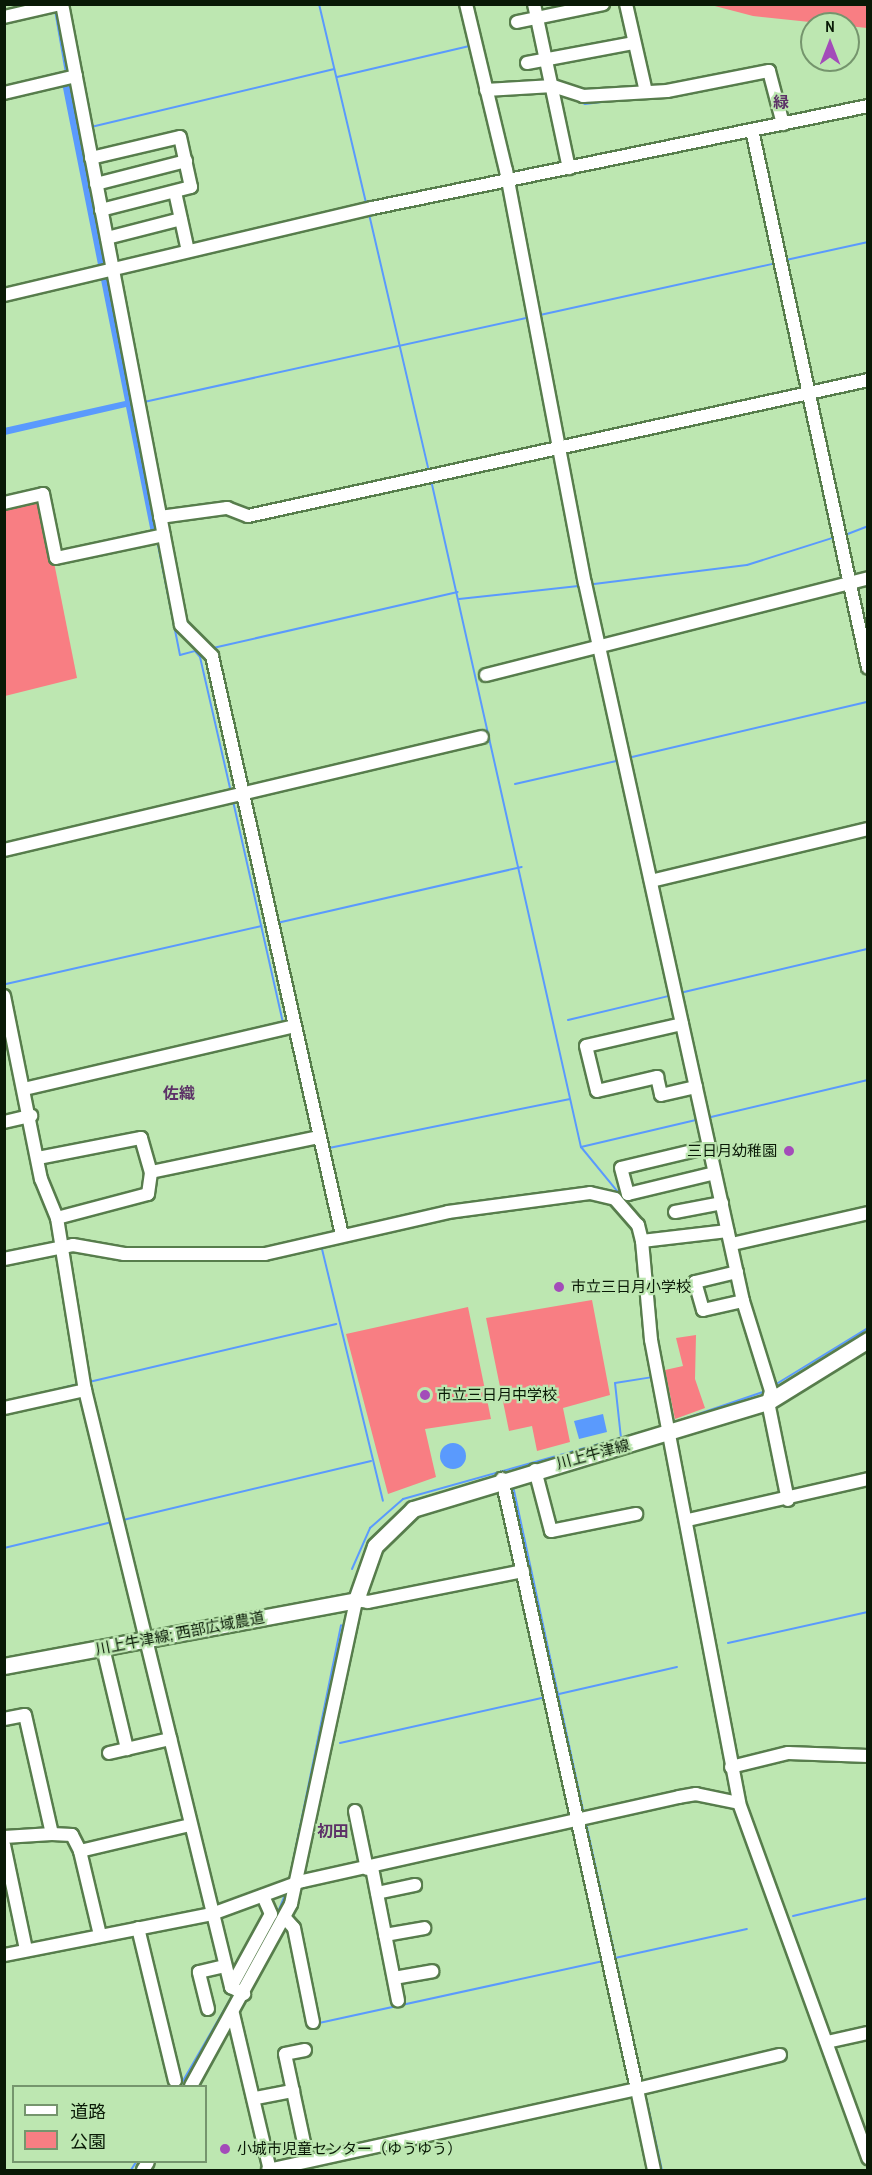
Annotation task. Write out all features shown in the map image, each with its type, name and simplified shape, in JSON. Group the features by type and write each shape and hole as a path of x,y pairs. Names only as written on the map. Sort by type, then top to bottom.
{"main road":[{"name":"川上牛津線","path":"356,1600 375,1546 395,1522 435,1498 535,1470 670,1427 769,1392 867,1340"},
{"name":"川上牛津線; 西部広域農道","path":"4,1666 356,1600"}],"street":[{"path":"466,4 491,89 506,180 600,647 727,1231 732,1244 743,1301 769,1392 788,1500"},
{"path":"534,4 569,168"},
{"path":"518,22 537,20 603,4"},
{"path":"626,4 646,92"},
{"path":"4,17 57,5 76,76 101,210 106,238 105,271 138,403 181,625 212,656 241,794 342,1235"},
{"path":"527,63 547,62 634,43"},
{"path":"491,89 583,96 646,92 769,72 783,124"},
{"path":"4,93 76,76"},
{"path":"4,295 188,251 506,180 867,106"},
{"path":"752,130 858,581 867,668"},
{"path":"91,158 180,137 186,161 191,187 101,210"},
{"path":"96,184 186,161"},
{"path":"175,192 188,251"},
{"path":"106,238 181,219"},
{"path":"160,517 227,508 248,516 559,450 867,380"},
{"path":"4,502 43,494 56,558 164,535"},
{"path":"486,675 858,581"},
{"path":"4,850 482,737"},
{"path":"651,881 867,829"},
{"path":"4,996 38,1158 57,1218 85,1390 225,1966 231,1987 244,1994"},
{"path":"682,1024 586,1046 597,1091 657,1077 661,1095 696,1087"},
{"path":"24,1089 294,1026"},
{"path":"4,1122 31,1116"},
{"path":"151,1172 319,1137"},
{"path":"38,1158 141,1138 151,1172 148,1194 57,1218"},
{"path":"709,1147 621,1168 628,1194 715,1173"},
{"path":"4,1259 62,1246 124,1254 250,1254 448,1212 596,1193 621,1204 642,1241 651,1340 688,1520 739,1803 867,2158"},
{"path":"675,1212 722,1203"},
{"path":"732,1244 867,1213"},
{"path":"642,1241 727,1231"},
{"path":"737,1272 695,1282 703,1310 743,1301"},
{"path":"4,1408 85,1390"},
{"path":"535,1470 551,1531 636,1514"},
{"path":"502,1479 584,1821 608,1959 641,2088 654,2170"},
{"path":"688,1520 788,1500 867,1479"},
{"path":"192,2085 285,1918 356,1600 368,1602 524,1571"},
{"path":"103,1648 127,1749"},
{"path":"4,1719 25,1715 51,1834"},
{"path":"109,1754 170,1739"},
{"path":"731,1767 788,1753 867,1756"},
{"path":"4,1955 212,1914 263,1896 370,1868 696,1794 739,1803"},
{"path":"355,1811 377,1893 398,2000"},
{"path":"80,1851 190,1825"},
{"path":"4,1837 72,1835 80,1851 100,1935"},
{"path":"4,1845 26,1949"},
{"path":"377,1893 415,1885"},
{"path":"231,1987 271,1914 263,1896"},
{"path":"285,1918 294,1928 313,2022"},
{"path":"138,1928 175,2080"},
{"path":"385,1935 424,1928"},
{"path":"208,2009 199,1972 225,1966"},
{"path":"394,1978 432,1971"},
{"path":"232,2014 256,2098 269,2170 780,2055"},
{"path":"827,2042 867,2033"},
{"path":"305,2050 285,2054 308,2161"},
{"path":"256,2098 293,2091"}],"green space":[{"path":"711,5 867,5 867,28 860,27 860,12 800,12 800,21 753,16"},
{"path":"41,497 77,678 5,696 4,505"},
{"path":"592,1300 610,1395 563,1408 570,1442 537,1451 532,1426 509,1431 486,1318"},
{"path":"468,1307 491,1419 425,1429 436,1477 388,1494 346,1334"},
{"path":"696,1335 695,1379 705,1408 675,1419 665,1370 683,1366 676,1338"}],"water":[{"path":"69,82 157,532 151,533 126,407 5,435 4,428 125,401 62,83"},
{"path":"603,1414 607,1432 579,1439 574,1421"},
{"path":"453,1443 462,1447 466,1456 462,1465 453,1469 444,1465 440,1456 444,1447"}],"waterway":[{"path":"319,4 366,203"},
{"path":"55,10 66,73"},
{"path":"337,77 469,46"},
{"path":"91,127 334,69"},
{"path":"562,95 585,104 620,100"},
{"path":"369,214 429,471"},
{"path":"786,260 868,242"},
{"path":"540,315 771,264"},
{"path":"144,402 531,317"},
{"path":"431,480 581,1147 618,1192"},
{"path":"845,535 868,526"},
{"path":"594,584 747,565 832,538"},
{"path":"157,540 180,655 195,651 200,657 231,792"},
{"path":"459,599 578,586"},
{"path":"213,648 458,592"},
{"path":"632,757 867,702"},
{"path":"515,784 616,761"},
{"path":"233,801 283,1022"},
{"path":"277,923 522,867"},
{"path":"6,984 261,926"},
{"path":"684,992 868,949"},
{"path":"568,1020 669,996"},
{"path":"711,1117 868,1080"},
{"path":"316,1094 346,1222"},
{"path":"20,1095 21,1113"},
{"path":"329,1148 570,1099"},
{"path":"581,1147 696,1120"},
{"path":"322,1249 383,1501"},
{"path":"641,1293 645,1338"},
{"path":"89,1382 336,1324"},
{"path":"773,1386 868,1328"},
{"path":"621,1438 615,1383 651,1377 648,1356"},
{"path":"19,1399 78,1384"},
{"path":"672,1423 766,1391"},
{"path":"352,1569 370,1528 403,1499 655,1428"},
{"path":"123,1520 371,1461"},
{"path":"513,1486 584,1815"},
{"path":"4,1548 112,1522"},
{"path":"728,1643 868,1612"},
{"path":"289,1881 341,1625"},
{"path":"559,1694 677,1667"},
{"path":"340,1743 545,1697"},
{"path":"586,1823 643,2084"},
{"path":"276,1917 286,1892"},
{"path":"793,1916 868,1898"},
{"path":"249,1967 273,1922"},
{"path":"615,1958 747,1929"},
{"path":"319,2023 603,1961"},
{"path":"181,2085 234,1993"},
{"path":"645,2093 662,2170"},
{"path":"131,2170 135,2163"}],"place":[{"name":"三日月幼稚園","path":"789,1151"},
{"name":"市立三日月小学校","path":"559,1287"},
{"name":"市立三日月中学校","path":"425,1395"},
{"name":"小城市児童センター（ゆうゆう）","path":"225,2149"}],"district":[{"name":"緑","path":"781,102"},
{"name":"佐織","path":"179,1093"},
{"name":"初田","path":"333,1831"}]}
